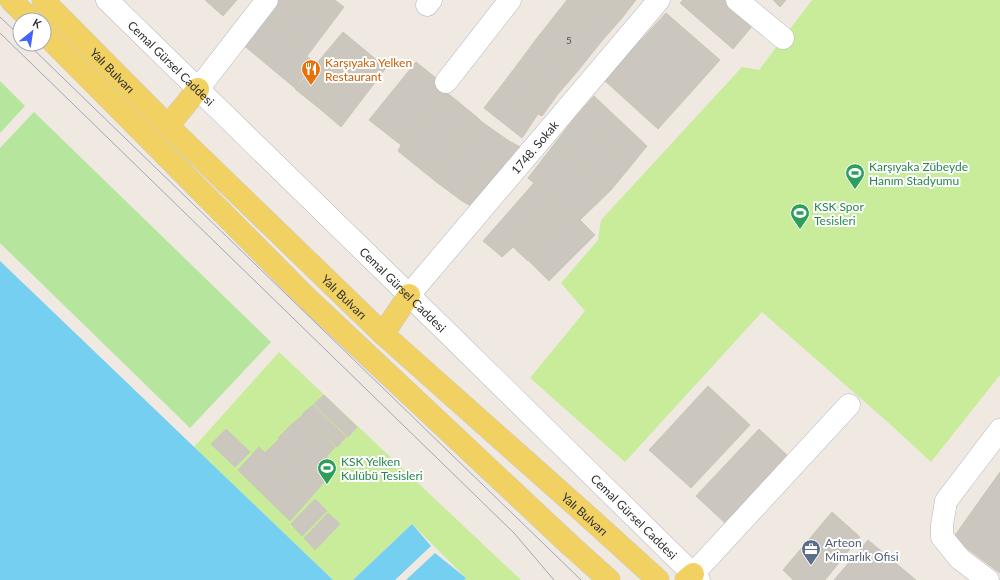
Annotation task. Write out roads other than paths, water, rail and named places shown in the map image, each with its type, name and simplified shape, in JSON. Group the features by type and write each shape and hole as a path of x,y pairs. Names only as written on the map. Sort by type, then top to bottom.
{"main road":[{"path":"12,0 23,12"},
{"name":"Yalı Bulvarı","path":"43,0 168,126 383,334 658,580"},
{"name":"Yalı Bulvarı","path":"52,41 309,300 609,580"},
{"path":"168,126 198,89"},
{"path":"383,334 409,294"}],"street":[{"name":"Cemal Gürsel Caddesi","path":"106,0 409,294 693,578"},
{"path":"198,89 267,0"},
{"path":"446,82 510,0"},
{"name":"1748. Sokak","path":"409,294 659,0"},
{"path":"737,0 783,38"},
{"path":"693,578 848,405"},
{"path":"988,580 960,559 942,537 942,525 946,501 1000,430"}],"water":[{"path":"0,261 333,580 0,580"},
{"path":"412,524 431,546 395,580 353,580"},
{"path":"435,553 466,578 464,580 406,580"}],"tram line":[{"path":"0,17 12,28"},
{"path":"0,33 514,533 554,580"},
{"path":"36,52 581,580"}],"place":[{"name":"Karşıyaka Yelken Restaurant","path":"311,86"},
{"name":"Karşıyaka Zübeyde Hanım Stadyumu","path":"855,190"},
{"name":"KSK Spor Tesisleri","path":"800,230"},
{"name":"KSK Yelken Kulübü Tesisleri","path":"327,485"},
{"name":"Arteon Mimarlık Ofisi","path":"811,566"}]}
